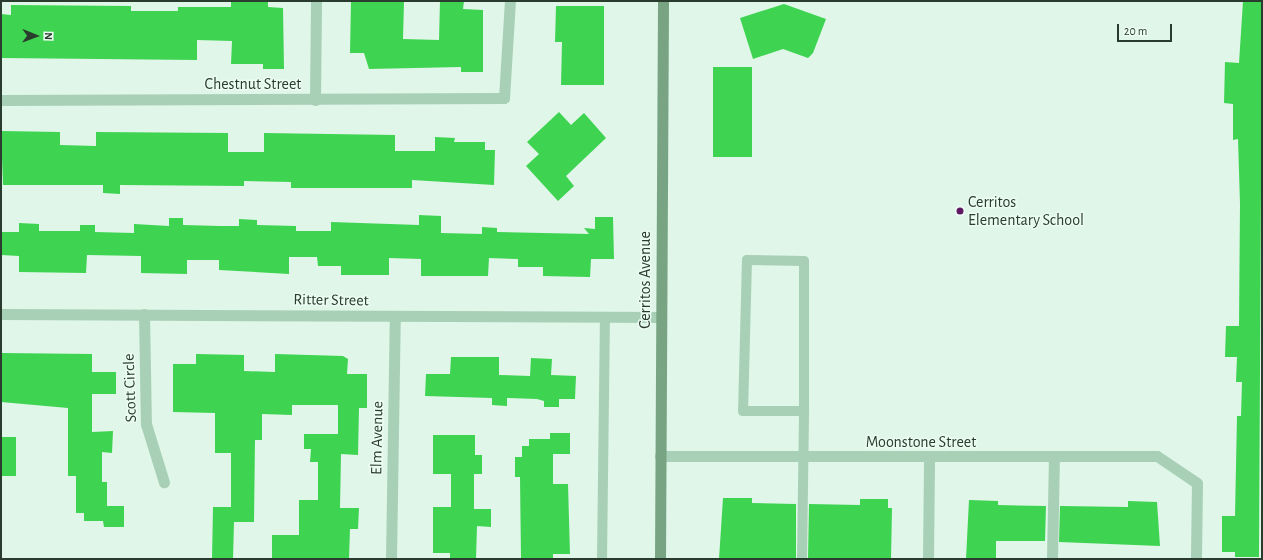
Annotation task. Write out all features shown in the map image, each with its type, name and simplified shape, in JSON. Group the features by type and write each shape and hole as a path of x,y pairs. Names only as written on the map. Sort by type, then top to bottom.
{"main road":[{"name":"Cerritos Avenue","path":"660,559 663,1"}],"street":[{"path":"315,100 316,1"},
{"name":"Chestnut Street","path":"1,100 315,100 504,98 510,1"},
{"name":"Ritter Street","path":"1,314 606,318 661,317"},
{"name":"Scott Circle","path":"144,314 146,424 164,482"},
{"name":"Elm Avenue","path":"391,559 395,317"},
{"name":"Moonstone Street","path":"660,456 803,458 1157,456 1179,468 1197,483 1196,559"},
{"path":"1052,559 1054,457"},
{"path":"928,559 929,458"}],"lane":[{"path":"802,559 804,411 804,261 747,260 743,411 804,411"},
{"path":"602,559 606,318"}],"building":[{"path":"231,1 268,1 268,7 283,8 284,69 263,69 263,64 231,64 232,41 197,40 197,60 1,58 1,14 11,15 11,5 131,6 131,11 178,11 178,7 231,7"},
{"path":"351,1 404,1 403,39 439,40 440,1 464,1 463,9 483,10 483,72 461,72 461,67 369,69 364,53 350,53"},
{"path":"1243,1 1262,1 1259,557 1235,557 1235,552 1222,552 1222,516 1235,516 1237,416 1241,416 1242,382 1236,382 1237,357 1225,357 1226,326 1239,326 1240,204 1238,139 1233,140 1233,104 1224,103 1225,62 1239,63"},
{"path":"784,4 826,19 813,53 808,58 783,49 753,59 740,18"},
{"path":"556,6 604,6 604,85 561,85 562,42 555,42"},
{"path":"713,67 752,67 752,157 713,157"},
{"path":"559,112 571,125 584,113 606,138 566,176 574,186 558,201 526,166 539,154 527,142"},
{"path":"1,131 60,132 60,145 96,146 96,132 228,133 228,152 264,152 264,133 395,135 395,151 435,151 435,137 455,138 454,142 485,142 485,150 495,150 494,185 412,180 412,188 291,188 291,182 244,181 244,186 120,185 120,194 103,193 103,185 3,185"},
{"path":"419,215 441,216 441,233 482,234 482,227 497,228 497,232 589,234 584,228 595,229 595,217 613,217 614,259 591,259 590,277 543,276 543,267 518,267 518,259 489,258 488,276 421,276 421,259 389,258 389,275 341,275 341,266 318,266 317,257 289,257 289,274 219,270 219,260 187,260 187,274 141,273 141,256 87,255 86,273 19,272 19,256 1,255 1,232 19,232 19,223 39,224 39,231 80,231 80,225 95,225 95,232 134,233 134,224 169,226 169,218 183,218 183,225 220,226 239,226 239,219 257,220 257,225 296,226 296,231 331,231 331,222 419,225"},
{"path":"1,353 92,354 92,372 116,372 116,394 92,394 92,432 113,431 112,453 102,452 102,482 107,482 107,506 124,506 124,527 104,527 103,521 84,521 84,513 76,513 76,476 68,476 68,408 1,402"},
{"path":"196,354 244,355 244,371 275,372 275,354 343,356 348,359 347,374 367,374 367,408 359,408 358,455 341,454 340,508 359,508 358,529 350,529 349,559 272,559 272,535 299,535 299,500 318,500 318,462 310,462 311,449 304,449 304,434 338,434 338,405 292,405 292,415 262,414 262,440 255,440 254,522 234,522 233,559 212,559 213,507 231,507 231,453 215,453 215,413 173,412 173,364 196,364"},
{"path":"451,357 499,357 499,375 530,376 531,358 552,359 551,375 576,376 575,399 559,399 559,407 544,407 544,401 537,399 507,398 507,406 492,405 492,398 425,396 426,374 450,374"},
{"path":"550,433 570,433 570,454 553,454 553,484 568,484 570,554 553,554 553,559 521,559 520,477 515,477 515,457 522,457 522,446 529,446 529,439 550,439"},
{"path":"433,435 475,435 475,455 482,455 482,474 474,474 474,509 491,509 491,527 477,526 476,559 450,559 450,553 433,553 433,507 451,507 451,474 433,474"},
{"path":"1,437 16,437 16,476 1,476"},
{"path":"723,498 752,498 752,503 796,504 796,559 719,559"},
{"path":"860,499 888,499 888,508 892,508 891,559 808,559 809,504 860,505"},
{"path":"969,500 998,501 998,505 1046,506 1045,541 996,541 996,559 966,559"},
{"path":"1128,501 1157,502 1160,546 1059,542 1060,506 1128,507"}],"place":[{"name":"Cerritos Elementary School","path":"960,211"}]}
